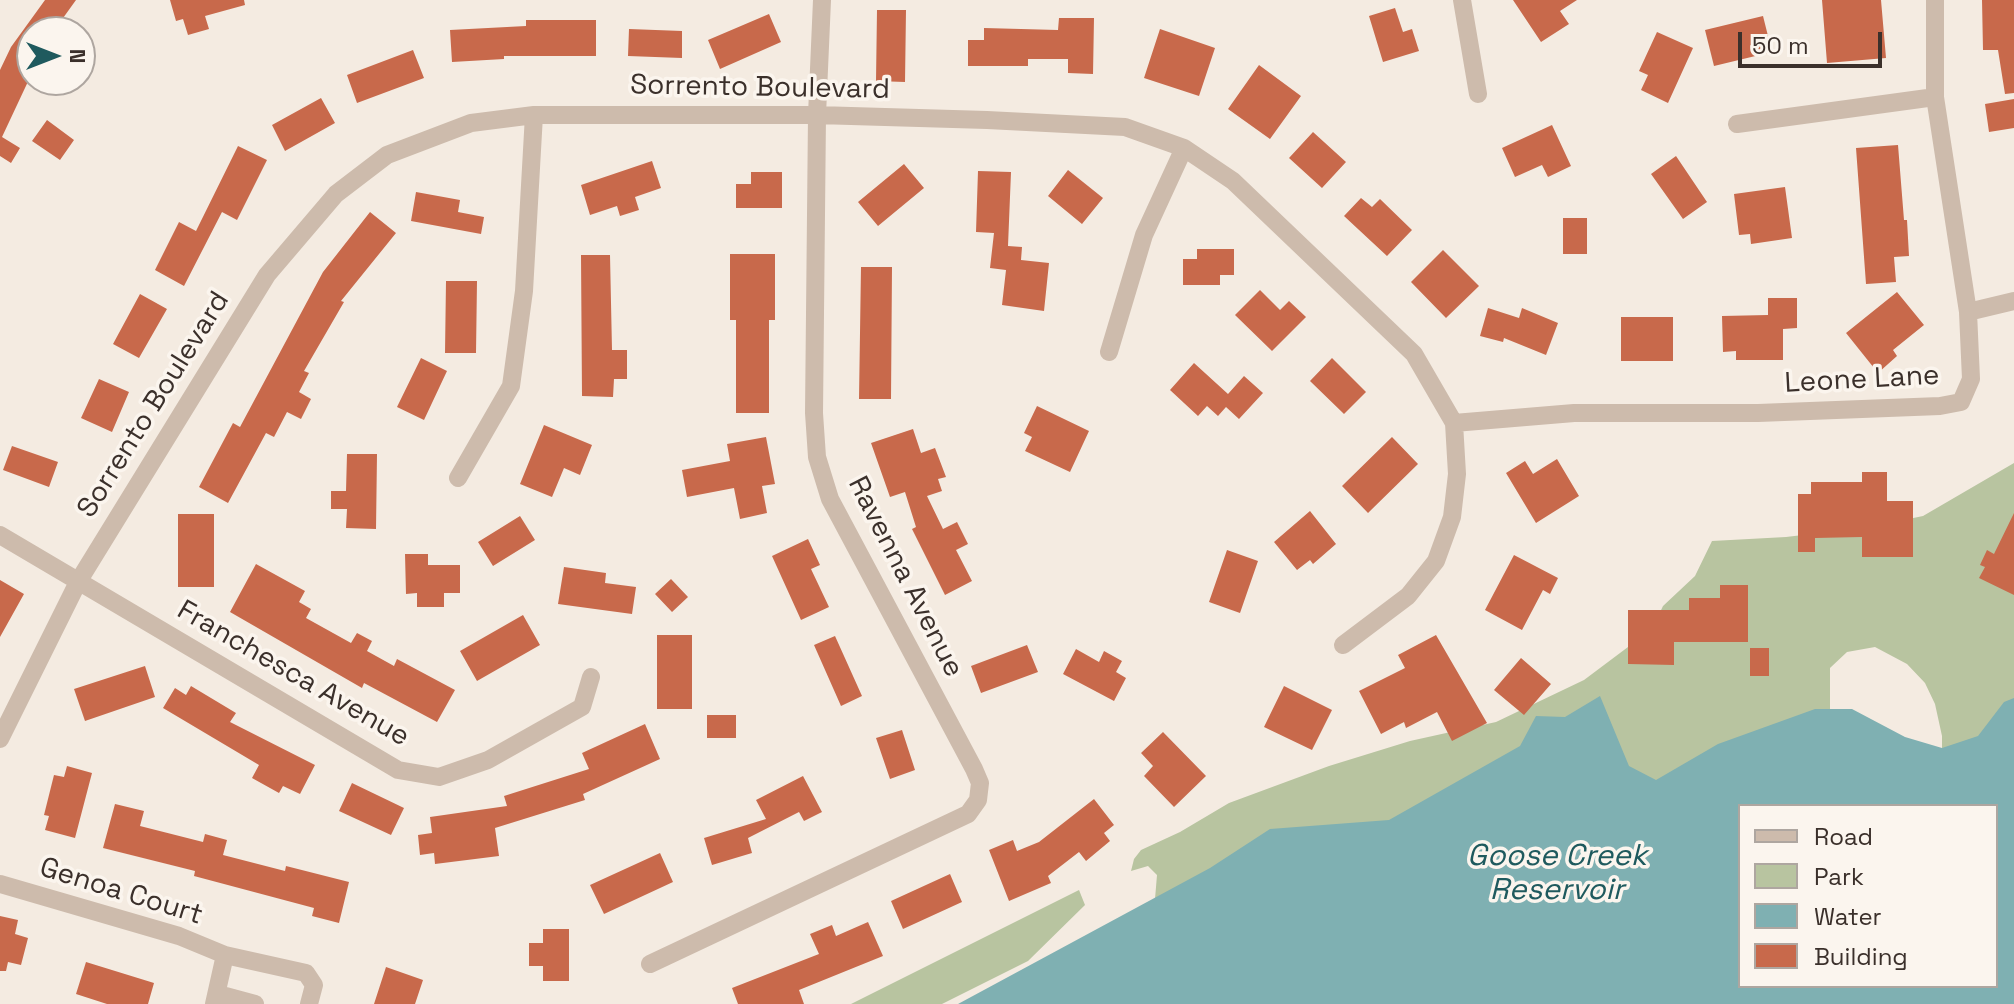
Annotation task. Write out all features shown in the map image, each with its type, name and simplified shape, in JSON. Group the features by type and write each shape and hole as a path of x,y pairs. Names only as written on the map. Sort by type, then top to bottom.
{"street":[{"name":"Ravenna Avenue","path":"650,964 968,814 978,800 980,783 974,769 830,499 817,457 814,413 817,115 822,0"},
{"path":"1462,0 1478,94"},
{"name":"Leone Lane","path":"1454,423 1574,413 1772,413 1940,406 1961,402 1971,379 1968,312 1935,97 1935,0"},
{"path":"1737,124 1935,97"},
{"name":"Sorrento Boulevard","path":"0,739 78,582 267,275 336,194 387,155 471,123 534,115 817,115 1125,127 1184,148 1233,181 1414,354 1454,423 1457,474 1452,517 1436,561 1408,596 1343,645"},
{"path":"458,478 511,386 524,291 534,115"},
{"path":"1109,352 1144,235 1184,148"},
{"path":"1968,312 2014,301"},
{"name":"Franchesca Avenue","path":"0,535 398,770 439,777 488,760 582,707 591,677"},
{"name":"Genoa Court","path":"0,884 179,936 225,955 306,973 314,985 309,1004"},
{"name":"Genoa Court","path":"225,955 216,999 255,1004"}],"green space":[{"path":"2014,463 2014,743 1942,753 1942,736 1935,704 1925,683 1907,664 1875,647 1847,652 1830,668 1830,720 1804,796 1738,804 1738,806 1155,899 1157,875 1148,866 1131,871 1134,859 1141,850 1180,832 1229,803 1329,766 1410,741 1496,722 1584,680 1652,629 1663,606 1695,576 1712,541 1786,537 1870,527 1923,516"},
{"path":"1079,890 1085,905 1028,961 942,1004 851,1004"}],"water":[{"name":"Goose Creek Reservoir","path":"1600,696 1629,766 1656,780 1718,744 1815,709 1852,709 1905,737 1942,748 1978,736 2004,702 2014,698 2014,1004 958,1004 1210,868 1270,829 1389,820 1520,746 1536,716 1565,717"}],"building":[{"path":"45,0 76,0 64,16 33,16"},
{"path":"170,0 244,0 245,5 205,16 209,29 188,35 183,19 176,21"},
{"path":"1513,0 1577,0 1560,11 1569,24 1541,42"},
{"path":"1822,0 1881,0 1886,58 1827,63"},
{"path":"1982,0 2014,0 2014,93 2005,94 1998,50 1983,50"},
{"path":"1395,8 1403,32 1412,29 1419,51 1383,62 1369,16"},
{"path":"877,10 906,10 905,82 876,81"},
{"path":"769,14 781,42 720,69 708,40"},
{"path":"1763,16 1772,52 1714,66 1705,30"},
{"path":"1059,18 1094,18 1093,74 1068,73 1068,59 1028,59 1028,66 968,66 968,40 984,40 984,28 1058,30"},
{"path":"526,20 596,20 596,56 504,56 504,59 452,62 450,30 526,26"},
{"path":"629,29 682,31 682,58 628,56"},
{"path":"1160,29 1215,48 1199,96 1144,78"},
{"path":"1657,32 1693,48 1668,103 1641,90 1648,75 1639,71"},
{"path":"16,40 16,96 21,96 2,137 20,148 11,163 0,156 0,70"},
{"path":"413,50 424,78 357,103 347,75"},
{"path":"1259,65 1301,96 1270,139 1228,109"},
{"path":"321,98 335,123 285,151 272,125"},
{"path":"2014,99 2014,128 1989,132 1985,104"},
{"path":"47,120 74,140 60,160 32,141"},
{"path":"1552,125 1571,166 1548,177 1542,165 1515,177 1502,148"},
{"path":"1313,132 1346,162 1322,188 1289,158"},
{"path":"1898,145 1909,256 1894,257 1896,282 1866,284 1856,148"},
{"path":"238,146 267,160 237,220 222,212 184,286 155,270 179,222 196,231"},
{"path":"1676,156 1707,202 1683,219 1651,174"},
{"path":"652,161 661,188 635,197 639,210 620,216 617,206 590,215 581,185"},
{"path":"904,164 924,188 878,226 858,202"},
{"path":"1068,170 1103,198 1082,224 1048,196"},
{"path":"978,171 1011,172 1008,246 1022,247 1021,260 1049,263 1044,311 1002,305 1006,270 990,268 994,233 976,232"},
{"path":"751,172 782,172 782,208 736,208 736,184 751,184"},
{"path":"1785,187 1792,238 1751,244 1750,234 1739,235 1734,194"},
{"path":"416,192 460,200 458,212 484,217 481,234 411,221"},
{"path":"1361,198 1372,207 1380,199 1412,230 1387,256 1344,216"},
{"path":"370,212 396,233 341,301 344,302 304,371 309,373 299,392 311,399 301,419 287,412 274,437 266,433 228,503 199,487 233,423 240,427 323,272"},
{"path":"1563,218 1587,218 1587,254 1563,254"},
{"path":"1197,249 1234,249 1234,275 1220,275 1220,285 1183,285 1183,259 1197,259"},
{"path":"1443,250 1479,286 1446,318 1411,282"},
{"path":"730,254 775,254 775,320 769,320 769,413 736,413 736,320 730,320"},
{"path":"581,255 610,255 612,350 627,350 627,379 614,379 613,397 582,396"},
{"path":"861,267 892,267 891,399 859,399"},
{"path":"446,281 477,281 476,353 445,353"},
{"path":"1260,290 1280,310 1289,301 1306,317 1272,351 1235,315"},
{"path":"1897,292 1924,325 1893,350 1897,356 1878,373 1846,333"},
{"path":"140,294 167,309 139,358 113,344"},
{"path":"1768,298 1797,298 1797,328 1783,329 1783,360 1736,360 1736,351 1723,352 1722,316 1768,315"},
{"path":"1488,308 1519,318 1522,308 1558,323 1546,355 1504,338 1503,342 1480,336"},
{"path":"1621,317 1673,317 1673,361 1621,361"},
{"path":"421,358 447,371 424,420 397,407"},
{"path":"1332,358 1366,392 1344,414 1310,381"},
{"path":"1194,363 1228,394 1244,376 1263,393 1239,419 1226,407 1218,416 1207,406 1198,416 1170,390"},
{"path":"99,379 129,392 112,432 81,418"},
{"path":"1037,406 1089,431 1070,472 1025,451 1032,437 1024,433"},
{"path":"544,425 592,445 580,475 564,468 552,497 520,484"},
{"path":"913,429 921,453 935,448 946,477 938,479 942,491 927,496 943,529 957,522 968,544 956,550 972,581 945,595 912,529 916,527 905,492 890,497 871,443"},
{"path":"766,437 775,484 762,486 767,513 740,519 734,488 687,497 682,470 730,461 727,444"},
{"path":"1392,437 1418,464 1368,513 1342,486"},
{"path":"12,446 58,462 49,487 3,470"},
{"path":"347,454 377,454 376,529 346,528 347,509 331,509 331,491 346,491"},
{"path":"1557,459 1579,496 1536,523 1506,473 1525,461 1533,474"},
{"path":"1862,472 1887,472 1887,501 1913,501 1913,557 1862,557 1862,537 1815,538 1815,552 1798,552 1798,494 1811,494 1811,482 1862,482"},
{"path":"1310,511 1336,544 1313,564 1310,560 1297,570 1274,542"},
{"path":"2014,513 2014,595 1979,578 1985,567 1980,565 1987,550 1994,554"},
{"path":"178,514 214,514 214,587 178,587"},
{"path":"520,516 535,540 493,566 478,542"},
{"path":"808,539 820,565 811,569 829,607 801,620 772,556"},
{"path":"1227,550 1258,561 1240,613 1209,602"},
{"path":"405,554 428,554 428,565 460,565 460,593 444,593 444,607 417,607 417,593 406,594"},
{"path":"1514,555 1558,578 1550,594 1543,590 1522,630 1485,610"},
{"path":"256,564 305,591 299,602 311,609 306,618 351,643 357,633 372,641 367,651 394,666 397,659 455,690 437,722 364,683 362,688 230,612"},
{"path":"564,567 606,573 605,583 636,587 632,614 558,604"},
{"path":"671,579 688,597 672,612 655,594"},
{"path":"0,580 24,594 0,637"},
{"path":"1720,585 1748,585 1748,642 1674,642 1674,665 1628,664 1628,610 1689,610 1689,598 1720,598"},
{"path":"523,615 540,645 477,681 460,651"},
{"path":"657,635 692,635 692,709 657,709"},
{"path":"1436,635 1487,723 1452,741 1437,712 1406,728 1404,722 1381,734 1359,691 1405,668 1398,655"},
{"path":"835,636 862,696 841,706 814,645"},
{"path":"1027,645 1038,672 981,693 971,666"},
{"path":"1750,648 1769,648 1769,676 1750,676"},
{"path":"1076,649 1099,662 1104,651 1122,661 1116,672 1126,678 1114,701 1063,674"},
{"path":"1521,658 1551,684 1524,715 1494,690"},
{"path":"145,666 155,697 85,721 74,689"},
{"path":"191,686 236,713 230,722 315,765 300,794 283,786 279,793 252,778 259,765 163,708 175,688 186,695"},
{"path":"1284,686 1332,710 1312,750 1264,727"},
{"path":"707,715 736,715 736,738 707,738"},
{"path":"645,724 660,759 583,794 585,800 495,828 499,856 435,864 434,853 420,855 418,835 432,833 430,817 507,806 504,796 589,769 582,753"},
{"path":"902,730 915,770 890,779 876,738"},
{"path":"1163,732 1206,776 1174,807 1144,776 1153,766 1141,753"},
{"path":"67,766 92,773 75,838 45,830 49,816 44,815 54,775 64,777"},
{"path":"803,776 822,812 804,821 799,812 748,838 752,853 712,865 704,838 766,819 756,800"},
{"path":"352,783 404,808 391,835 339,811"},
{"path":"1094,799 1114,825 1104,833 1110,841 1086,861 1079,852 1048,876 1051,883 1009,901 989,850 1013,840 1017,851 1039,842"},
{"path":"115,804 144,811 140,826 203,842 205,834 227,840 223,855 285,871 286,866 349,882 339,923 312,916 314,908 194,876 195,871 103,848"},
{"path":"660,853 673,882 604,914 590,885"},
{"path":"950,874 962,902 903,929 891,901"},
{"path":"0,916 18,920 15,934 28,938 21,965 8,962 6,971 0,971"},
{"path":"868,922 883,956 799,990 804,1004 738,1004 732,988 819,954 810,934 832,925 836,936"},
{"path":"543,929 569,929 569,981 543,981 543,966 529,966 529,943 543,943"},
{"path":"86,962 154,983 148,1004 107,1004 76,994"},
{"path":"386,967 423,980 415,1004 374,1004"}]}
